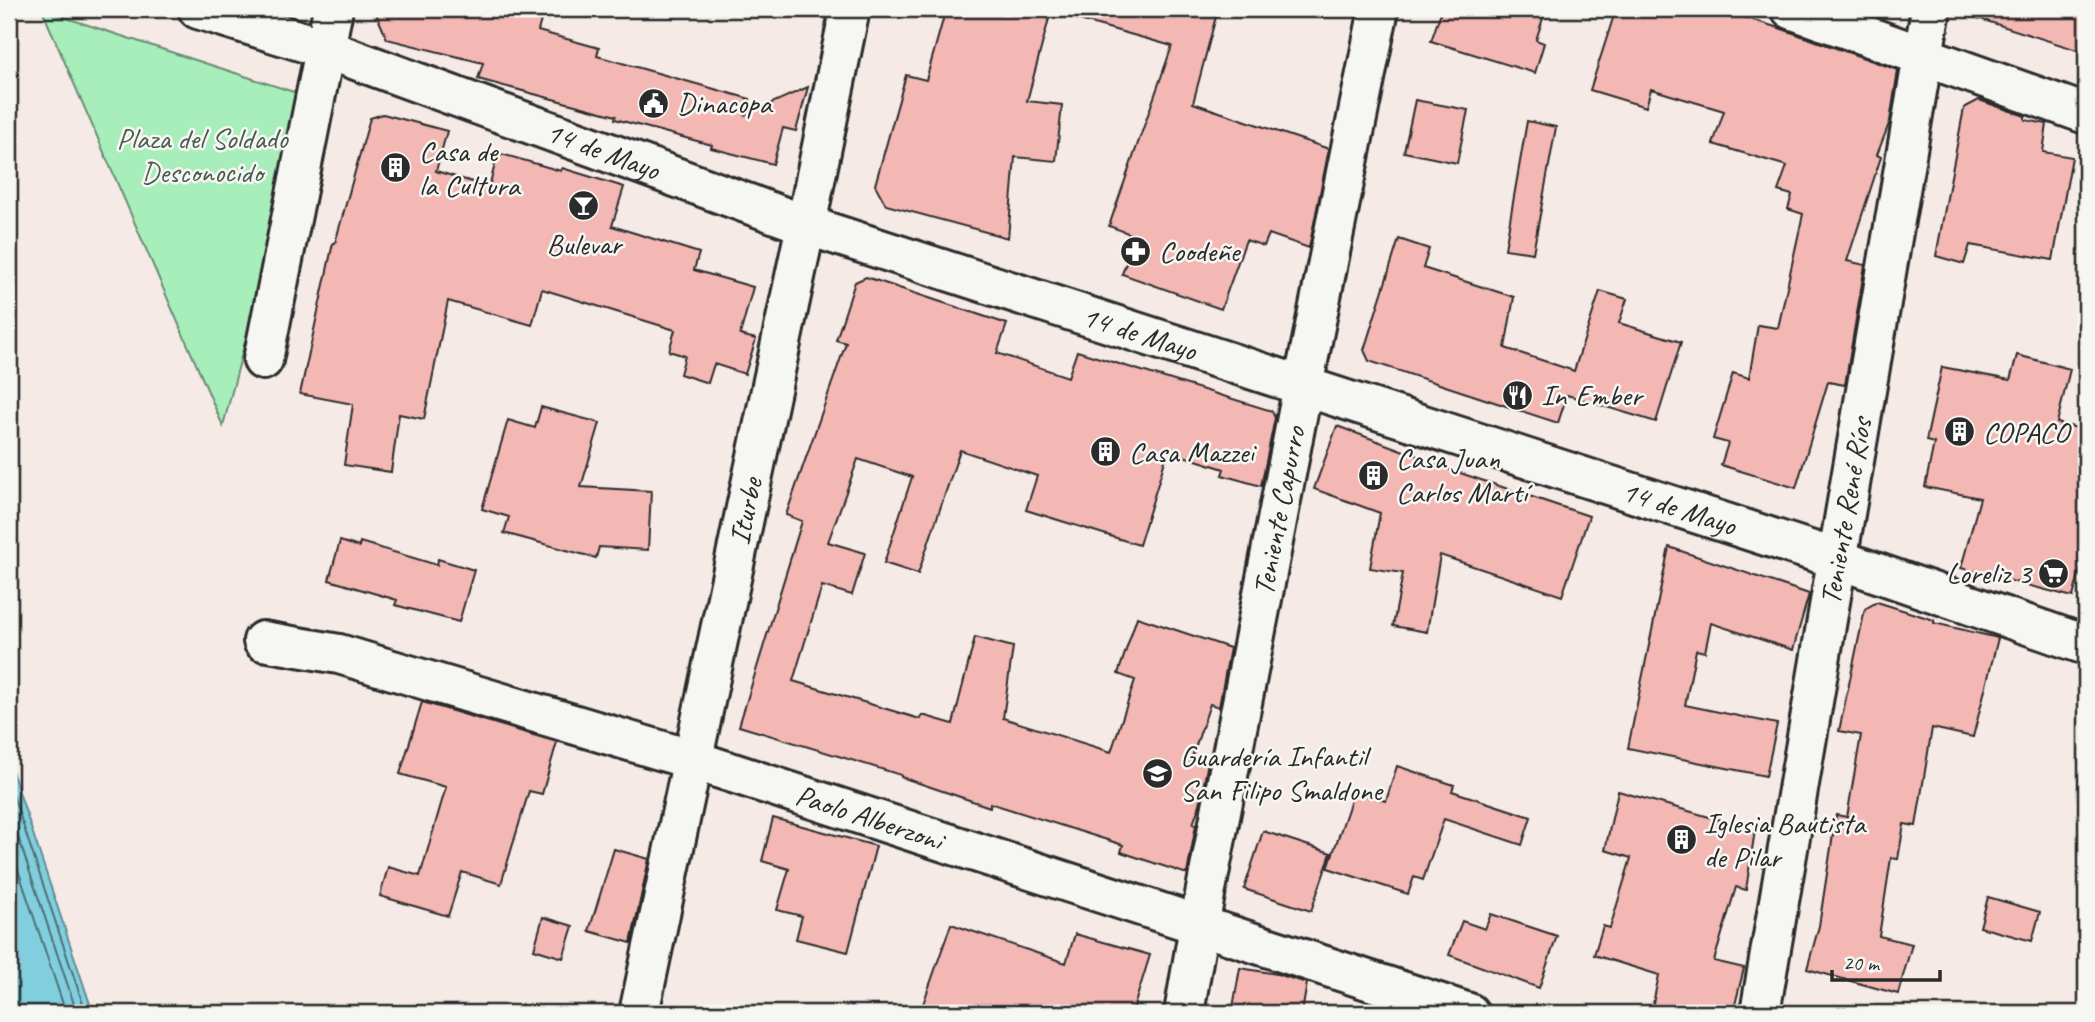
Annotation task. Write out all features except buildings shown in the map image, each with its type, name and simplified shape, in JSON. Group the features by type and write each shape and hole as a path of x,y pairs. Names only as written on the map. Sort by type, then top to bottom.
{"street":[{"name":"14 de Mayo","path":"198,9 326,49 806,225 1837,559 2086,645"},
{"path":"263,360 333,9"},
{"name":"Iturbe","path":"639,1013 806,225 849,9"},
{"name":"Teniente Capurro","path":"1184,1013 1303,386 1379,9"},
{"path":"1791,9 2086,114"},
{"name":"Teniente René Ríos","path":"1760,1013 1931,9"},
{"name":"Paolo Alberzoni","path":"263,641 339,654 693,760 1469,1013"}],"green space":[{"name":"Plaza del Soldado Desconocido","path":"42,10 309,97 223,426"}],"water":[{"path":"9,762 93,1013 9,1013"}],"place":[{"name":"Dinacopa","path":"654,103"},
{"name":"Casa de la Cultura","path":"396,168"},
{"name":"Bulevar","path":"584,206"},
{"name":"Coodeñe","path":"1136,251"},
{"name":"In Ember","path":"1518,395"},
{"name":"COPACO","path":"1960,432"},
{"name":"Casa Mazzei","path":"1106,452"},
{"name":"Casa Juan Carlos Martí","path":"1373,475"},
{"name":"Loreliz 3","path":"2054,573"},
{"name":"Guardería Infantil San Filipo Smaldone","path":"1157,773"},
{"name":"Iglesia Bautista de Pilar","path":"1681,840"}]}
